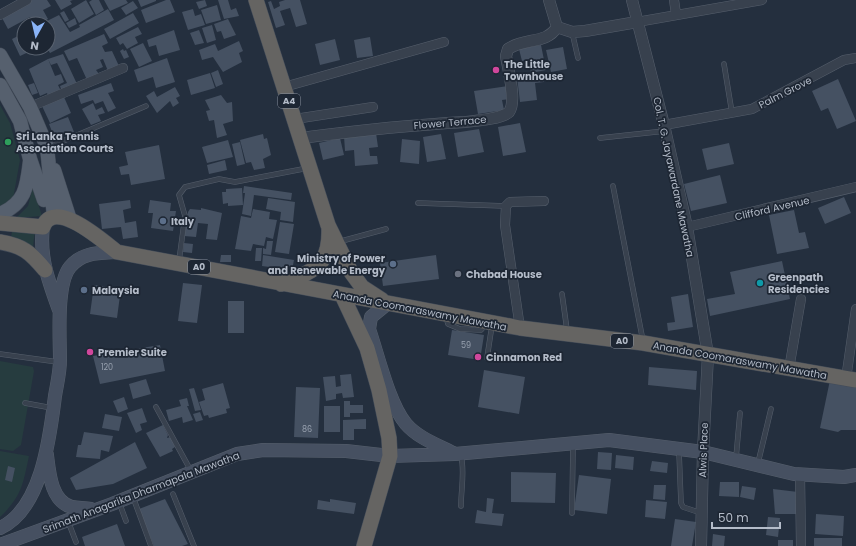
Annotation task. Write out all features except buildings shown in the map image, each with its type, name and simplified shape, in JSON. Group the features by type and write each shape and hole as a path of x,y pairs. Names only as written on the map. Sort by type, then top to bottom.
{"highway":[{"name":"A4","path":"256,0 328,225 349,268 362,287 388,304"},
{"name":"Ananda Coomaraswamy Mawatha","path":"0,223 70,220 78,223 117,252 489,323 643,343 851,380"},
{"name":"A4","path":"281,284 316,269 325,257 329,244 328,225"},
{"path":"0,242 19,246 31,254 45,270"},
{"path":"342,295 367,348 388,428 390,456 364,546"}],"main road":[{"path":"0,55 30,106 47,147 70,220"},
{"path":"0,85 20,121 30,159 42,188 49,221"},
{"path":"47,147 49,221 42,240 45,270 60,313"},
{"path":"0,214 19,202 27,186 30,159"},
{"path":"2,527 15,518 29,500 47,455 60,362 60,313 64,279 70,266 85,255 117,252"},
{"path":"388,304 371,317 369,329 396,408 407,425 418,434 458,454"},
{"name":"Srimath Anagarika Dharmapala Mawatha","path":"0,545 21,542 67,520 237,454 263,450 346,451 390,456 458,454 609,440 703,452 800,474 844,477 856,475"},
{"path":"47,455 50,478 56,494 70,507 95,509"}],"street":[{"path":"0,15 27,0"},
{"path":"549,0 557,27 572,32 762,0"},
{"name":"Col. T. G. Jayawardane Mawatha","path":"632,0 687,228 708,355"},
{"path":"674,0 676,14"},
{"name":"Flower Terrace","path":"301,138 393,126 480,121 506,115 510,111 513,99 506,56 508,49 517,43 547,38 557,27"},
{"path":"284,87 444,42"},
{"name":"Palm Grove","path":"664,128 752,109 844,60 856,58"},
{"path":"30,106 123,68"},
{"path":"295,119 373,107"},
{"name":"Clifford Avenue","path":"687,228 856,187"},
{"path":"520,328 505,225 506,206 510,202 544,202"},
{"path":"789,369 800,299"},
{"path":"851,380 856,309"},
{"name":"Alwis Place","path":"701,546 703,452 708,355"},
{"path":"800,474 801,546"}],"lane":[{"path":"572,32 578,58"},
{"path":"724,64 732,113"},
{"path":"47,147 146,106"},
{"path":"600,138 664,128"},
{"path":"178,263 185,216 179,194 185,187 219,179 235,182 310,167"},
{"path":"614,186 643,343"},
{"path":"418,203 506,206"},
{"path":"336,243 386,229"},
{"path":"562,294 567,334"},
{"path":"487,358 489,323"},
{"path":"0,354 60,362"},
{"path":"25,403 54,409"},
{"path":"156,408 191,471"},
{"path":"758,465 771,409"},
{"path":"736,460 740,412"},
{"path":"572,513 573,443"},
{"path":"679,449 681,503 683,507 701,512"},
{"path":"458,454 464,466 461,486 461,506"},
{"path":"173,494 194,546"},
{"path":"132,496 152,546"},
{"path":"119,501 126,521"},
{"path":"67,520 76,542"}],"green space":[{"name":"Sri Lanka Tennis Association Courts","path":"0,105 10,123 20,160 13,199 0,208"},
{"path":"33,187 42,216 16,218 28,206"},
{"path":"35,231 33,247 11,237 12,232"},
{"path":"0,361 33,367 34,371 21,445 13,451 0,449"},
{"path":"0,451 29,456 23,482 17,496 13,503 0,517"}],"place":[{"name":"The Little Townhouse","path":"496,70"},
{"name":"Sri Lanka Tennis Association Courts","path":"8,142"},
{"name":"Italy","path":"163,221"},
{"name":"Ministry of Power and Renewable Energy","path":"393,264"},
{"name":"Chabad House","path":"458,274"},
{"name":"Greenpath Residencies","path":"760,283"},
{"name":"Malaysia","path":"84,290"},
{"name":"Premier Suite","path":"90,352"},
{"name":"Cinnamon Red","path":"478,357"}]}
